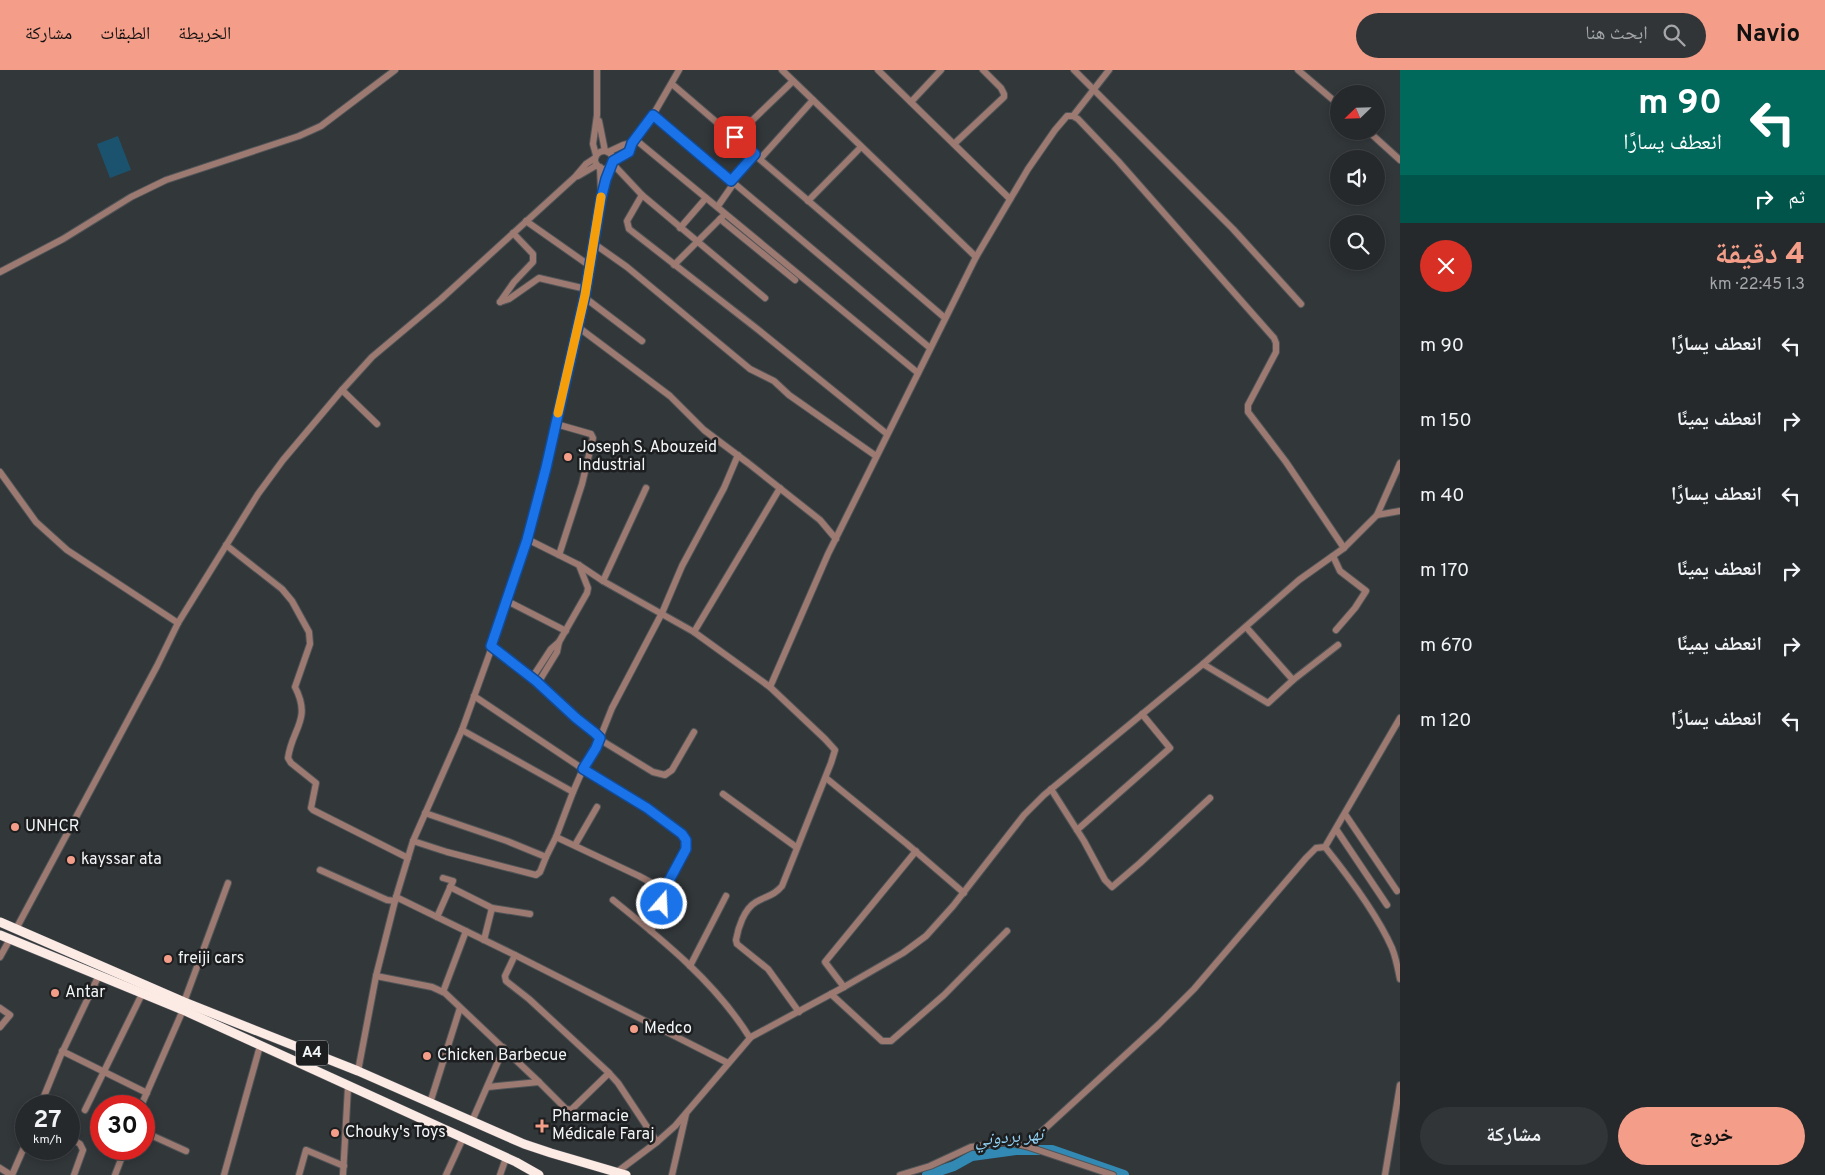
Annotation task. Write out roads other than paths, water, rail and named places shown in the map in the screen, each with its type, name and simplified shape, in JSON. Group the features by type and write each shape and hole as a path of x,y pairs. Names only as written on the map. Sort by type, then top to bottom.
{"highway":[{"name":"A4","path":"0,922 184,1006 260,1046 463,1138 538,1175"},
{"name":"A4","path":"0,935 142,994 184,1006 339,1063 551,1154 616,1174 626,1175"},
{"path":"333,1080 339,1063"},
{"path":"367,1094 374,1078"},
{"path":"508,1159 532,1175"}],"street":[{"path":"0,272 63,239 131,197 166,180 308,133 331,120 395,70"},
{"path":"597,162 607,168 629,152 634,141 653,115 680,70"},
{"path":"782,70 976,257"},
{"path":"878,70 1010,199"},
{"path":"954,144 1004,96 1001,88 983,70"},
{"path":"1074,70 1095,89 1233,230 1301,304"},
{"path":"770,687 876,456 976,257 1032,163 1055,130 1066,117 1073,116 1109,70"},
{"path":"1298,70 1330,97"},
{"path":"599,71 598,115 593,144 601,199"},
{"path":"911,102 936,72"},
{"path":"735,137 793,81"},
{"path":"672,84 945,318"},
{"path":"718,206 733,182 813,100"},
{"path":"358,1071 376,976 395,899 408,858 425,812 462,730 527,540 578,327 601,199 612,163 613,157 607,151 598,115"},
{"path":"653,115 930,348"},
{"path":"1073,116 1118,161 1274,338 1276,352 1248,405 1248,412 1286,462 1344,548"},
{"path":"1378,140 1400,160"},
{"path":"16,929 178,623 258,494 283,460 372,357 441,299 575,177 597,162 599,152 634,141"},
{"path":"634,141 718,206 918,373"},
{"path":"808,201 861,147"},
{"path":"612,163 642,195 765,298"},
{"path":"642,195 628,221 628,227 887,434"},
{"path":"680,228 706,198"},
{"path":"674,265 726,213"},
{"path":"720,218 794,280"},
{"path":"526,221 590,266"},
{"path":"513,233 533,254 533,262 514,282 500,302 509,299 538,278 586,289"},
{"path":"594,243 627,267 750,369 768,377 789,395 876,456"},
{"path":"584,297 642,341"},
{"path":"578,327 670,396 704,430 820,520 836,540"},
{"path":"342,390 377,424"},
{"path":"556,424 591,434 593,438 582,484 559,555"},
{"path":"414,841 447,852 536,875 539,874 583,769 596,748 612,708 662,613 682,566 724,488 738,455"},
{"path":"616,1174 657,1142 687,1113 750,1038 844,987 916,944 934,928 964,893 1024,815 1051,789 1203,664 1299,580 1344,548 1377,515 1400,463"},
{"path":"0,472 36,522 48,534 67,550 178,623"},
{"path":"602,581 646,488"},
{"path":"694,632 780,488"},
{"path":"1377,515 1400,510"},
{"path":"527,540 579,566 602,581 694,632 770,687 833,747 834,756 826,778 796,847 782,886 770,896 750,906 736,940 737,944 768,969 799,1012"},
{"path":"226,545 282,589 292,601 310,636 310,644 295,687 301,699 302,719 288,758 290,764 316,783 311,808 408,858"},
{"path":"1333,556 1340,572 1366,591 1355,608 1336,630"},
{"path":"535,681 551,649 559,642 566,631 587,592 588,588 579,566"},
{"path":"507,601 566,631"},
{"path":"1246,627 1293,680"},
{"path":"1203,664 1268,703 1293,680 1338,645"},
{"path":"491,646 535,681 600,738 653,772 665,775 672,770 694,732"},
{"path":"474,696 583,769 647,808 684,836 687,844 686,849 664,890 662,904 651,931"},
{"path":"1077,830 1170,748 1142,714"},
{"path":"1326,847 1400,718"},
{"path":"462,730 573,792"},
{"path":"826,778 916,851 964,893"},
{"path":"1051,789 1110,886 1114,886 1210,798"},
{"path":"723,794 796,847"},
{"path":"574,845 597,807"},
{"path":"425,812 546,857"},
{"path":"1345,814 1398,891"},
{"path":"1336,828 1387,905"},
{"path":"556,837 664,890"},
{"path":"1326,847 1347,874 1393,950 1400,979"},
{"path":"1026,1146 1138,1044 1194,989 1306,858 1316,848 1326,847"},
{"path":"844,987 825,962 916,851"},
{"path":"320,870 387,900 395,899 437,917 728,1063"},
{"path":"437,917 453,881 443,878"},
{"path":"62,1051 147,1093 184,1006 228,883"},
{"path":"450,887 492,908 530,914"},
{"path":"690,966 726,896"},
{"path":"613,900 690,966 724,1000 750,1038"},
{"path":"484,940 492,908"},
{"path":"443,992 466,931"},
{"path":"831,994 882,1041 891,1041 944,995 1007,931"},
{"path":"0,957 10,939"},
{"path":"515,955 505,976 506,981 529,999 609,1073 618,1083 657,1142"},
{"path":"44,1095 62,1051 99,975"},
{"path":"376,976 432,987 443,992 503,1047 566,1109 571,1110 609,1073"},
{"path":"85,1110 142,994"},
{"path":"0,1008 10,1015 0,1027"},
{"path":"430,1103 460,1008"},
{"path":"224,1175 260,1046"},
{"path":"472,1121 488,1087 503,1047"},
{"path":"488,1087 539,1082"},
{"path":"1385,1175 1400,1085"},
{"path":"343,1175 348,1087"},
{"path":"672,1175 687,1113"},
{"path":"155,1137 186,1151"},
{"path":"446,1175 463,1138"},
{"path":"900,1175 930,1166 960,1151 983,1144 1007,1142 1026,1146 1114,1175"},
{"path":"80,1144 83,1150 80,1158"},
{"path":"299,1175 306,1150 344,1166"},
{"path":"500,1175 508,1159"},
{"path":"0,1168 12,1175 19,1160"},
{"path":"74,1175 79,1160"},
{"path":"115,1175 121,1160"}],"waterway":[{"name":"نهر بردوني","path":"927,1175 954,1166 972,1156 1016,1150 1052,1150 1124,1175"}],"place":[{"name":"Joseph S. Abouzeid Industrial","path":"568,457"},
{"name":"UNHCR","path":"15,827"},
{"name":"kayssar ata","path":"71,860"},
{"name":"freiji cars","path":"168,959"},
{"name":"Antar","path":"55,993"},
{"name":"Medco","path":"634,1029"},
{"name":"Chicken Barbecue","path":"427,1056"},
{"name":"Pharmacie Médicale Faraj","path":"542,1126"},
{"name":"Chouky's Toys","path":"335,1133"}]}
